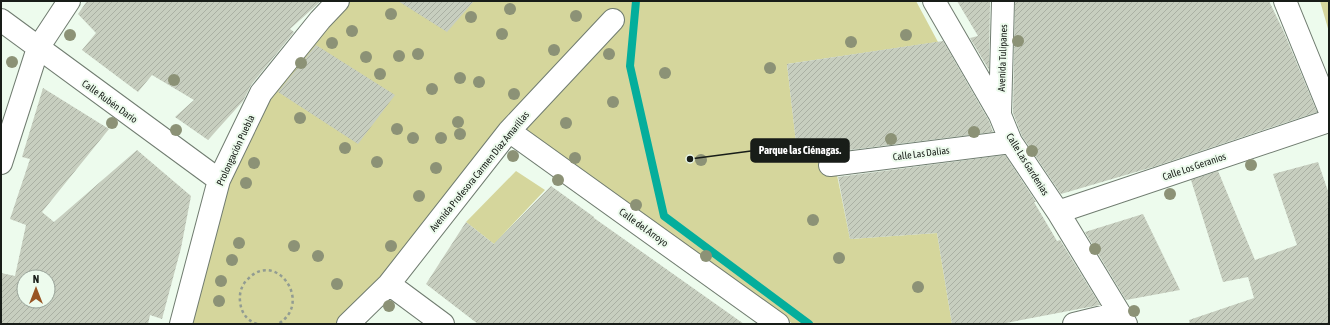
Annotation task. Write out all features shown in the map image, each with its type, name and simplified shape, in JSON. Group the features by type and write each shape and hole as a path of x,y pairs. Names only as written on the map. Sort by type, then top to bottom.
{"street":[{"path":"1,163 38,48 69,1"},
{"name":"Prolongación Puebla","path":"181,324 219,180 261,93 320,20 338,1"},
{"name":"Calle Las Gardenias","path":"934,1 1000,115 1012,142 1058,212 1123,319"},
{"name":"Avenida Tulipanes","path":"1000,115 1003,1"},
{"path":"1285,1 1329,109"},
{"name":"Calle Rubén Darío","path":"1,20 219,180"},
{"name":"Avenida Profesora Carmen Díaz Amarillas","path":"348,324 389,284 509,131 613,20"},
{"name":"Calle Los Geranios","path":"1058,212 1329,121"},
{"name":"Calle del Arroyo","path":"509,131 778,324"},
{"name":"Calle Las Dalias","path":"830,165 1012,142"},
{"path":"389,284 443,324"},
{"path":"1074,324 1123,319"}],"path":[{"path":"257,324 251,322 241,310 239,299 242,286 251,275 259,271 266,270 279,274 291,289 293,302 289,316 278,324"}],"green space":[{"path":"339,1 916,1 938,42 787,64 796,142 825,139 829,176 837,175 850,239 937,233 952,324 793,324 514,132 339,324 184,324 219,180 261,94"},
{"path":"1320,1 1329,1 1329,32"},
{"path":"516,171 545,190 494,244 466,222"}],"building":[{"path":"87,1 321,1 290,29 294,32 251,85 243,101 208,140 175,117 194,100 152,75 138,92 82,50 96,33 78,14"},
{"path":"398,1 474,1 447,32"},
{"path":"957,1 990,1 989,70 970,38 978,36"},
{"path":"1015,1 1269,1 1283,30 1317,112 1153,167 1061,194 1022,136 1013,113"},
{"path":"943,41 989,121 993,132 833,152 830,138 796,143 787,64"},
{"path":"316,45 395,95 358,144 278,92"},
{"path":"43,88 109,129 42,212 54,222 137,150 191,196 181,248 162,319 150,315 148,324 1,324 1,273 15,276 16,271 16,309 56,309 56,269 17,269 26,225 10,219 30,159 22,157"},
{"path":"1005,155 1036,202 1034,202 1057,241 1060,240 1100,305 1001,324 952,324 937,233 850,239 838,177"},
{"path":"1318,162 1329,194 1329,324 1190,324 1189,320 1254,298 1248,277 1223,282 1191,180 1218,171 1255,260 1297,245 1273,174"},
{"path":"551,186 744,324 478,324 426,284 466,222 494,244"},
{"path":"1143,214 1180,290 1126,300 1085,232"}],"waterway":[{"path":"636,1 630,66 664,216 809,324"}],"place":[{"name":"Parque las Ciénagas.","path":"690,159"}]}
